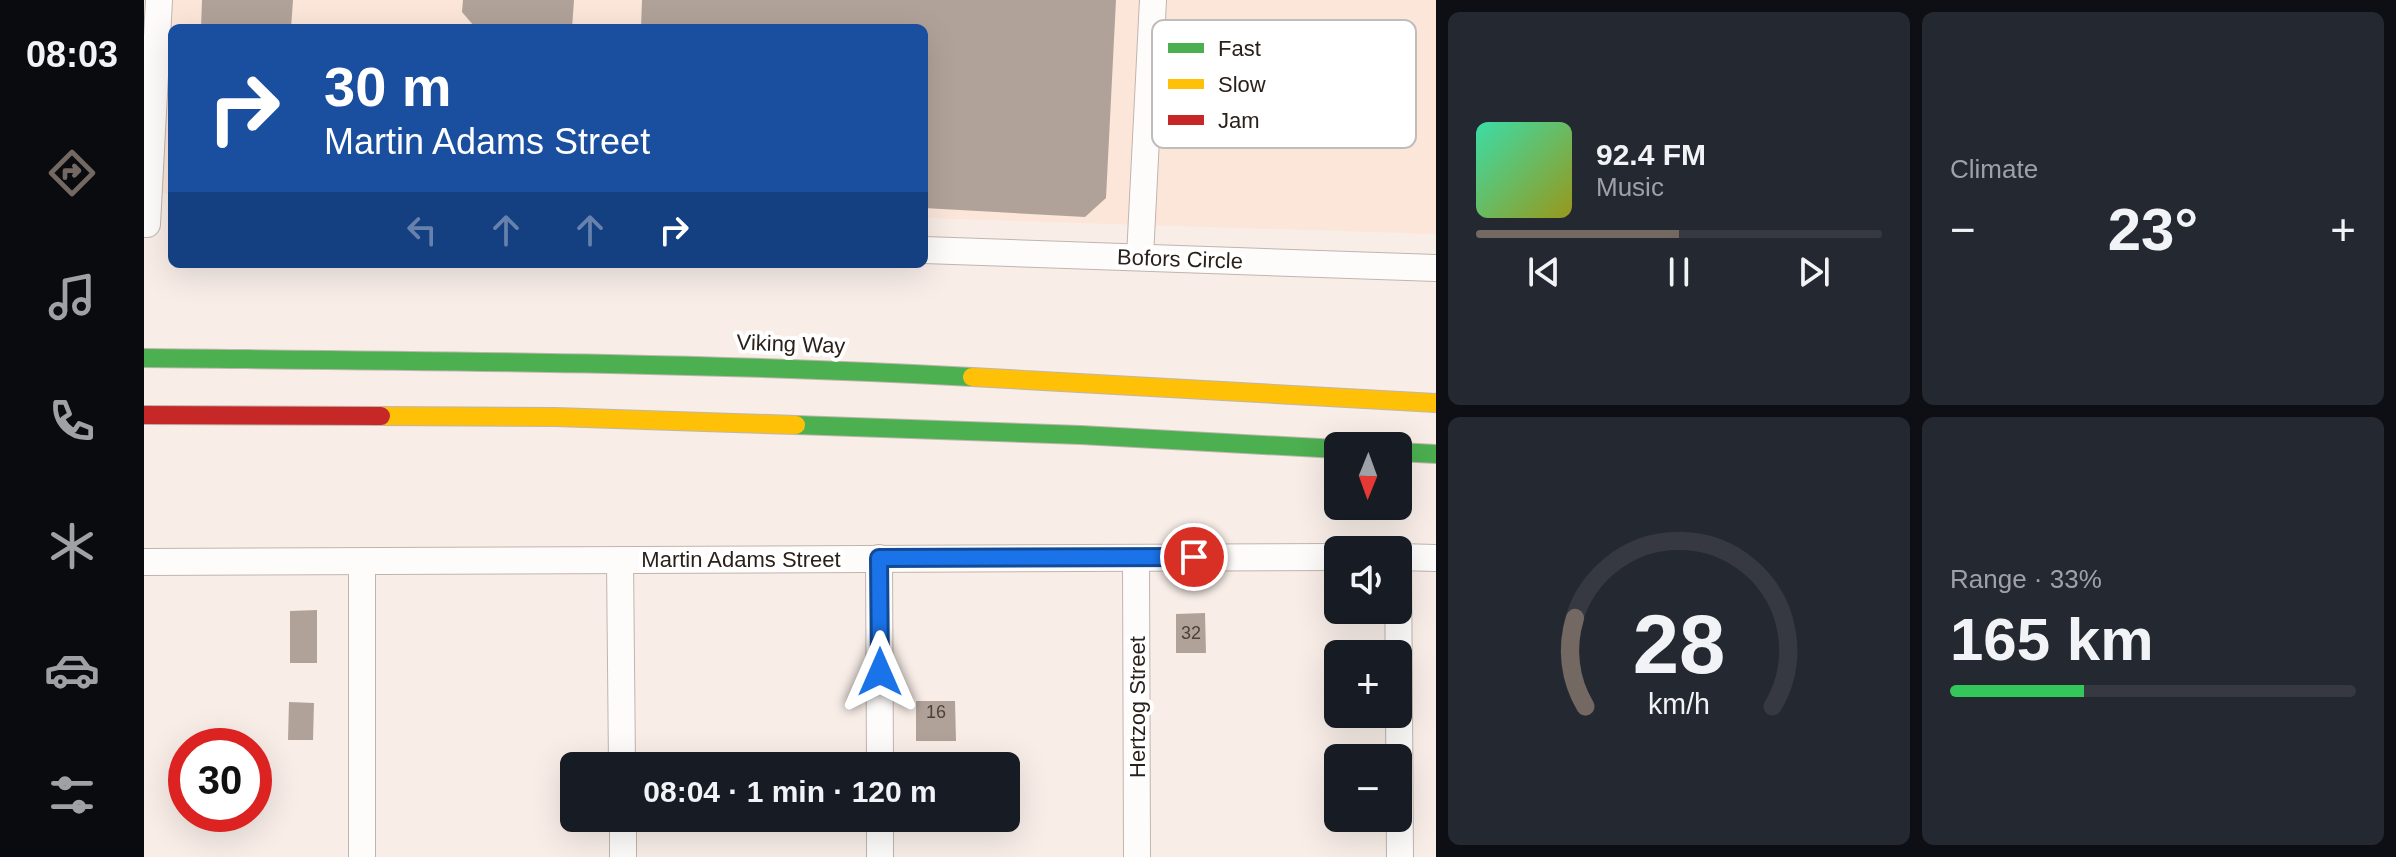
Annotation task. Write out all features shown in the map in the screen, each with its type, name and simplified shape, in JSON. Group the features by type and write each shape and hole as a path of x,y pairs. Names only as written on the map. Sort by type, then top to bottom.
{"main road":[{"name":"Viking Way","path":"144,358 802,368 1436,403"},
{"path":"144,415 555,417 1081,435 1324,448"},
{"path":"1412,453 1436,454"}],"street":[{"path":"154,224 159,0"},
{"path":"1140,257 1153,0"},
{"name":"Bofors Circle","path":"928,250 1436,268"},
{"name":"Martin Adams Street","path":"144,562 1324,557"},
{"path":"1412,557 1436,558"},
{"path":"879,558 880,752"},
{"name":"Hertzog Street","path":"1136,558 1137,857"},
{"path":"620,560 622,752"},
{"path":"362,561 362,857"},
{"path":"1398,624 1400,857"},
{"path":"623,832 623,857"},
{"path":"880,832 880,857"}],"shaded area":[{"path":"144,0 1436,0 1436,234 928,218 928,24 168,24 168,194 144,193"}],"building":[{"path":"202,0 293,0 291,24 201,24"},
{"path":"463,0 574,0 572,24 472,24 462,12"},
{"path":"642,0 1116,0 1106,198 1085,217 928,208 928,24 641,24"},
{"path":"317,610 317,663 290,663 290,611"},
{"path":"1205,613 1206,653 1176,653 1176,614"},
{"path":"916,701 955,701 956,741 916,741"},
{"path":"289,702 314,703 313,740 288,740"}],"traffic: fast":[{"path":"144,358 662,365 972,377"},
{"path":"796,425 1081,435 1324,448"},
{"path":"1412,453 1436,454"}],"traffic: slow":[{"path":"972,377 1436,403"},
{"path":"381,416 555,417 796,425"}],"traffic: jam":[{"path":"144,415 381,416"}],"route":[{"path":"880,672 879,558 1194,557"}]}
